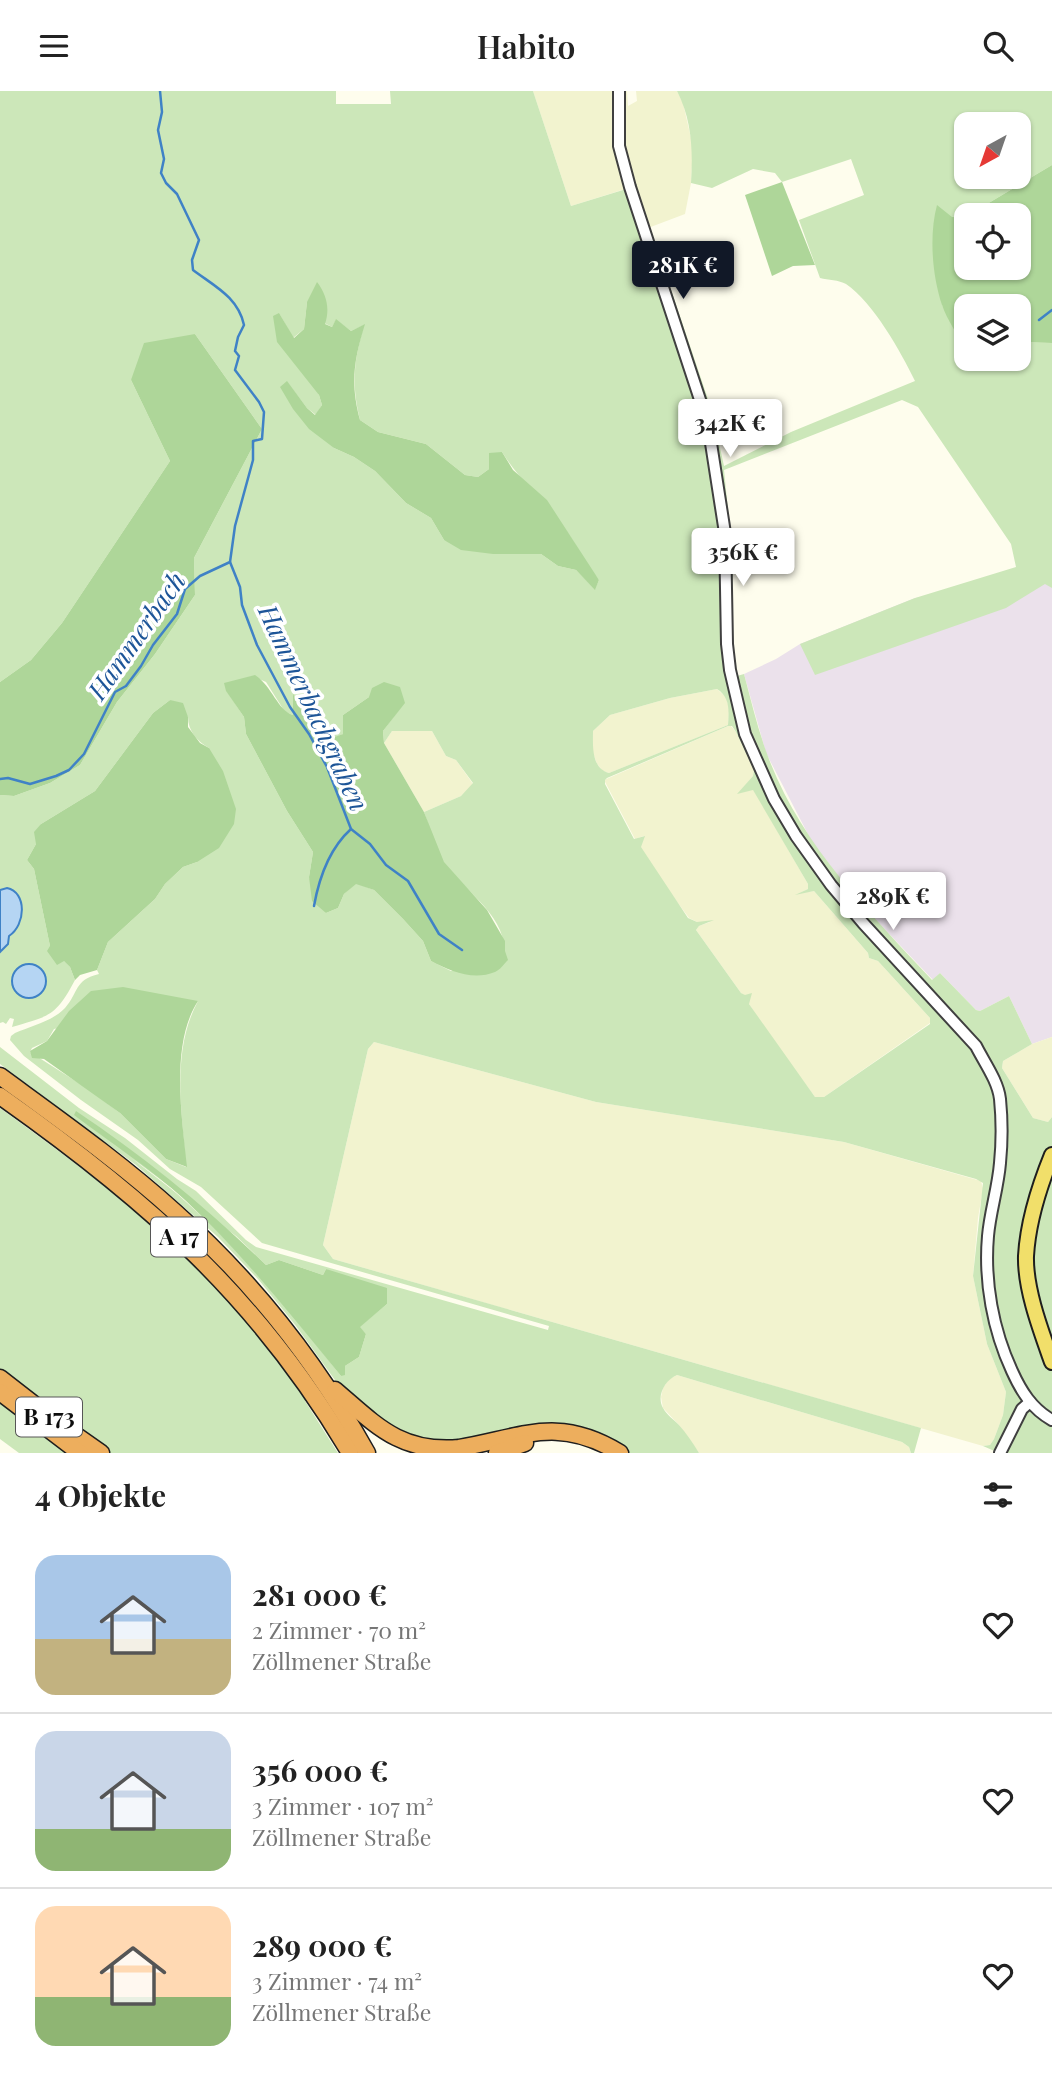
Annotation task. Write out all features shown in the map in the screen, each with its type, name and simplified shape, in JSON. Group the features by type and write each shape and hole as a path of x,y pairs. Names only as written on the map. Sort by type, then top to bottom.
{"highway":[{"name":"A 17","path":"0,1076 113,1160 176,1212 212,1247 262,1301 322,1379 367,1453"},
{"name":"A 17","path":"0,1095 152,1212 216,1274 287,1357 350,1453"},
{"name":"B 173","path":"0,1378 101,1453"},
{"path":"322,1379 375,1426 396,1439 418,1446 444,1450 548,1430 592,1438 620,1453"},
{"name":"B 173","path":"0,1392 80,1453"},
{"path":"498,1453 520,1444 552,1440 578,1444 600,1453"}],"main road":[{"path":"1052,1155 1036,1195 1026,1257 1035,1313 1052,1362"}],"street":[{"path":"619,91 619,146 708,424 725,533 730,670 745,734 760,770 796,836 831,885 863,923 976,1046 1000,1097 1000,1161 988,1236 987,1275 993,1316 1008,1363 1033,1405 1052,1420"},
{"path":"1000,1453 1022,1409 1033,1405 1052,1414"}],"shaded area":[{"path":"1052,579 1052,1037 1032,1044 1009,996 980,1011 976,1010 940,973 933,980 856,899 812,842 766,753 744,674 800,644 915,598"}],"green space":[{"path":"0,91 336,91 336,104 391,104 390,91 533,91 571,206 636,186 712,411 724,466 791,432 915,381 894,342 856,292 846,284 820,278 799,220 864,195 851,159 782,182 775,173 753,169 712,188 691,183 690,136 686,113 677,91 1052,91 1052,165 1031,178 1031,112 954,112 954,189 1012,189 989,203 954,203 942,305 954,327 954,371 1031,371 1031,342 1052,343 1052,588 1045,584 1006,608 815,675 800,644 915,598 1016,567 1011,544 918,407 902,400 724,470 733,559 731,637 737,676 744,674 766,751 796,815 837,874 932,980 940,973 980,1011 1009,996 1032,1044 1003,1061 1002,1068 1033,1118 1048,1122 1052,1117 1052,1453 999,1453 983,1446 990,1445 994,1439 1003,1415 1006,1392 987,1344 973,1276 983,1183 844,1142 596,1102 374,1042 368,1049 323,1245 333,1259 921,1428 914,1453 911,1453 909,1447 902,1442 677,1375 663,1389 661,1403 699,1453 625,1453 592,1434 457,1444 397,1435 340,1387 258,1279 218,1237 136,1165 0,1064 0,1047 79,1108 125,1138 196,1191 256,1247 548,1330 549,1326 262,1243 201,1187 170,1169 138,1140 24,1056 10,1040 15,1033 60,1013 81,983 99,974 97,970 108,942 155,899 165,884 183,867 197,862 209,748 194,735 188,717 170,700 153,713 95,791 41,824 36,844 27,860 34,869 50,946 70,967 75,980 51,1013 12,1027 14,1019 10,1018 6,1024 0,1023 0,952 7,888 0,890 0,795 14,796 50,783 80,765 117,702 155,654 195,595 194,558 262,429 195,334 131,380 170,461 62,623 31,660 0,682","holes":["307,302 324,323 332,327 336,320 351,331 364,325 355,372 355,395 360,420 378,432 426,444 465,475 478,477 489,469 502,452 567,532 599,580 595,589 576,570 558,566 541,554 518,553 444,540 431,518 406,503 375,471 334,448 287,382 307,408 316,415 322,405 319,395 279,313 293,338 304,329","252,676 266,682 285,712 293,715 294,696 312,727 326,737 343,734 343,715 369,697 404,703 383,731 384,743 392,731 432,731 446,756 456,760 473,783 461,796 424,812 444,863 491,914 503,938 504,951 451,971 431,961 423,941 374,890 356,883 344,894 338,908 326,913 309,877 313,852 287,811 246,734 244,717 226,690","717,689 728,704 728,725 609,773 603,770 596,761 593,750 593,731 610,715 670,698","732,726 754,770 753,776 737,794 753,790 808,884 808,889 795,895 814,891 868,953 869,958 878,961 930,1018 930,1024 824,1097 815,1097 749,1004 752,993 741,993 696,930 714,920 697,922 688,918 641,847 645,836 634,839 605,784 607,778","198,1001 184,1040 181,1061 186,1167 166,1159 120,1113 30,1052 32,1048 47,1041 54,1029","133,1159 236,1236 266,1265 279,1260 323,1275 326,1269 387,1304 359,1327 366,1334 359,1357 345,1366 341,1376 227,1241 178,1195"]},
{"path":"533,91 627,91 628,106 637,101 636,91 677,91 683,103 693,147 691,183 685,214 648,228 635,186 571,206"},
{"path":"1052,165 1052,343 1031,342 1031,294 954,294 954,329 942,305 934,268 932,242 937,205 952,217 954,280 1031,280 1031,203 989,203 1012,189 1031,189 1031,178"},
{"path":"782,182 815,265 793,266 772,276 745,195"},
{"path":"317,282 327,302 325,324 332,327 336,319 351,331 365,324 358,349 354,383 360,420 378,432 426,444 465,475 478,477 489,469 489,453 502,452 513,470 547,500 599,580 595,590 576,570 558,566 541,554 493,554 461,550 444,540 431,518 406,503 375,471 334,448 309,429 280,387 287,381 315,415 322,405 319,395 277,342 273,316 279,313 294,338 304,329 307,302"},
{"path":"195,334 262,429 194,558 195,595 155,654 117,702 80,765 50,783 14,796 0,795 0,682 31,660 62,623 170,461 131,380 144,343"},
{"path":"255,675 266,685 283,709 293,715 293,694 313,726 332,738 343,734 343,715 369,697 372,688 384,682 400,687 405,703 383,731 384,743 424,812 444,862 487,910 505,941 508,960 499,970 487,975 470,975 431,961 423,941 374,890 356,884 344,894 338,908 326,913 312,901 309,877 313,852 287,811 246,734 244,717 226,691 224,683"},
{"path":"717,689 727,698 728,725 609,773 597,764 593,753 593,731 610,715 670,698"},
{"path":"170,700 183,703 188,727 200,743 209,748 223,771 236,809 234,824 219,848 197,862 183,867 165,884 155,899 108,942 97,970 80,975 75,980 70,967 64,961 57,965 47,951 50,946 34,869 27,860 36,844 34,832 41,824 95,791 153,713"},
{"path":"728,726 736,732 754,770 753,776 739,793 753,789 808,884 808,889 800,893 814,891 868,953 869,958 878,961 930,1018 930,1023 824,1097 815,1097 767,1032 749,1004 749,998 741,993 696,930 710,922 697,922 689,918 640,847 644,836 635,839 604,780"},
{"path":"392,731 432,731 446,756 456,760 473,784 461,796 424,812 384,743"},
{"path":"123,987 198,1001 189,1018 181,1059 181,1104 187,1167 166,1159 120,1113 44,1059 32,1058 30,1051 47,1041 69,1011 91,991"},
{"path":"1052,1037 1052,1117 1048,1122 1033,1118 1002,1068 1003,1061 1032,1044"},
{"path":"374,1042 596,1102 844,1142 981,1181 983,1189 973,1276 987,1344 1006,1392 1003,1415 994,1439 990,1445 983,1446 333,1259 323,1245 368,1049"},
{"path":"0,1108 124,1202 210,1280 306,1399 338,1453 109,1453 0,1371"},
{"path":"76,1111 175,1184 266,1265 279,1260 323,1275 326,1269 387,1288 387,1304 360,1327 366,1334 359,1357 345,1366 345,1375 341,1376 266,1285 185,1200 74,1115"},
{"path":"677,1375 902,1442 909,1447 911,1453 699,1453 663,1408 663,1388 669,1379"},
{"path":"0,1399 70,1453 19,1453 0,1439"}],"water":[{"path":"7,888 18,896 22,909 19,924 9,936 8,944 0,952 0,890"},
{"path":"29,964 41,969 46,981 41,993 29,998 17,993 12,981 17,969"}],"waterway":[{"name":"Hammerbach","path":"0,779 8,778 30,784 69,770 84,754 115,692 126,686 177,614 185,589 200,576 230,562 235,526 253,460 253,441 262,439 264,412 235,370 239,356 235,351 244,325 241,315 224,293 193,270 192,260 199,240 177,194 161,173 164,159 158,130 162,112 160,91"},
{"path":"1039,320 1052,310"},
{"name":"Hammerbachgraben","path":"230,562 257,645 290,707 327,767 351,829 370,844 386,865 408,881 439,934 462,950"},
{"name":"Hammerbachgraben","path":"314,906 326,864 351,829"}]}
